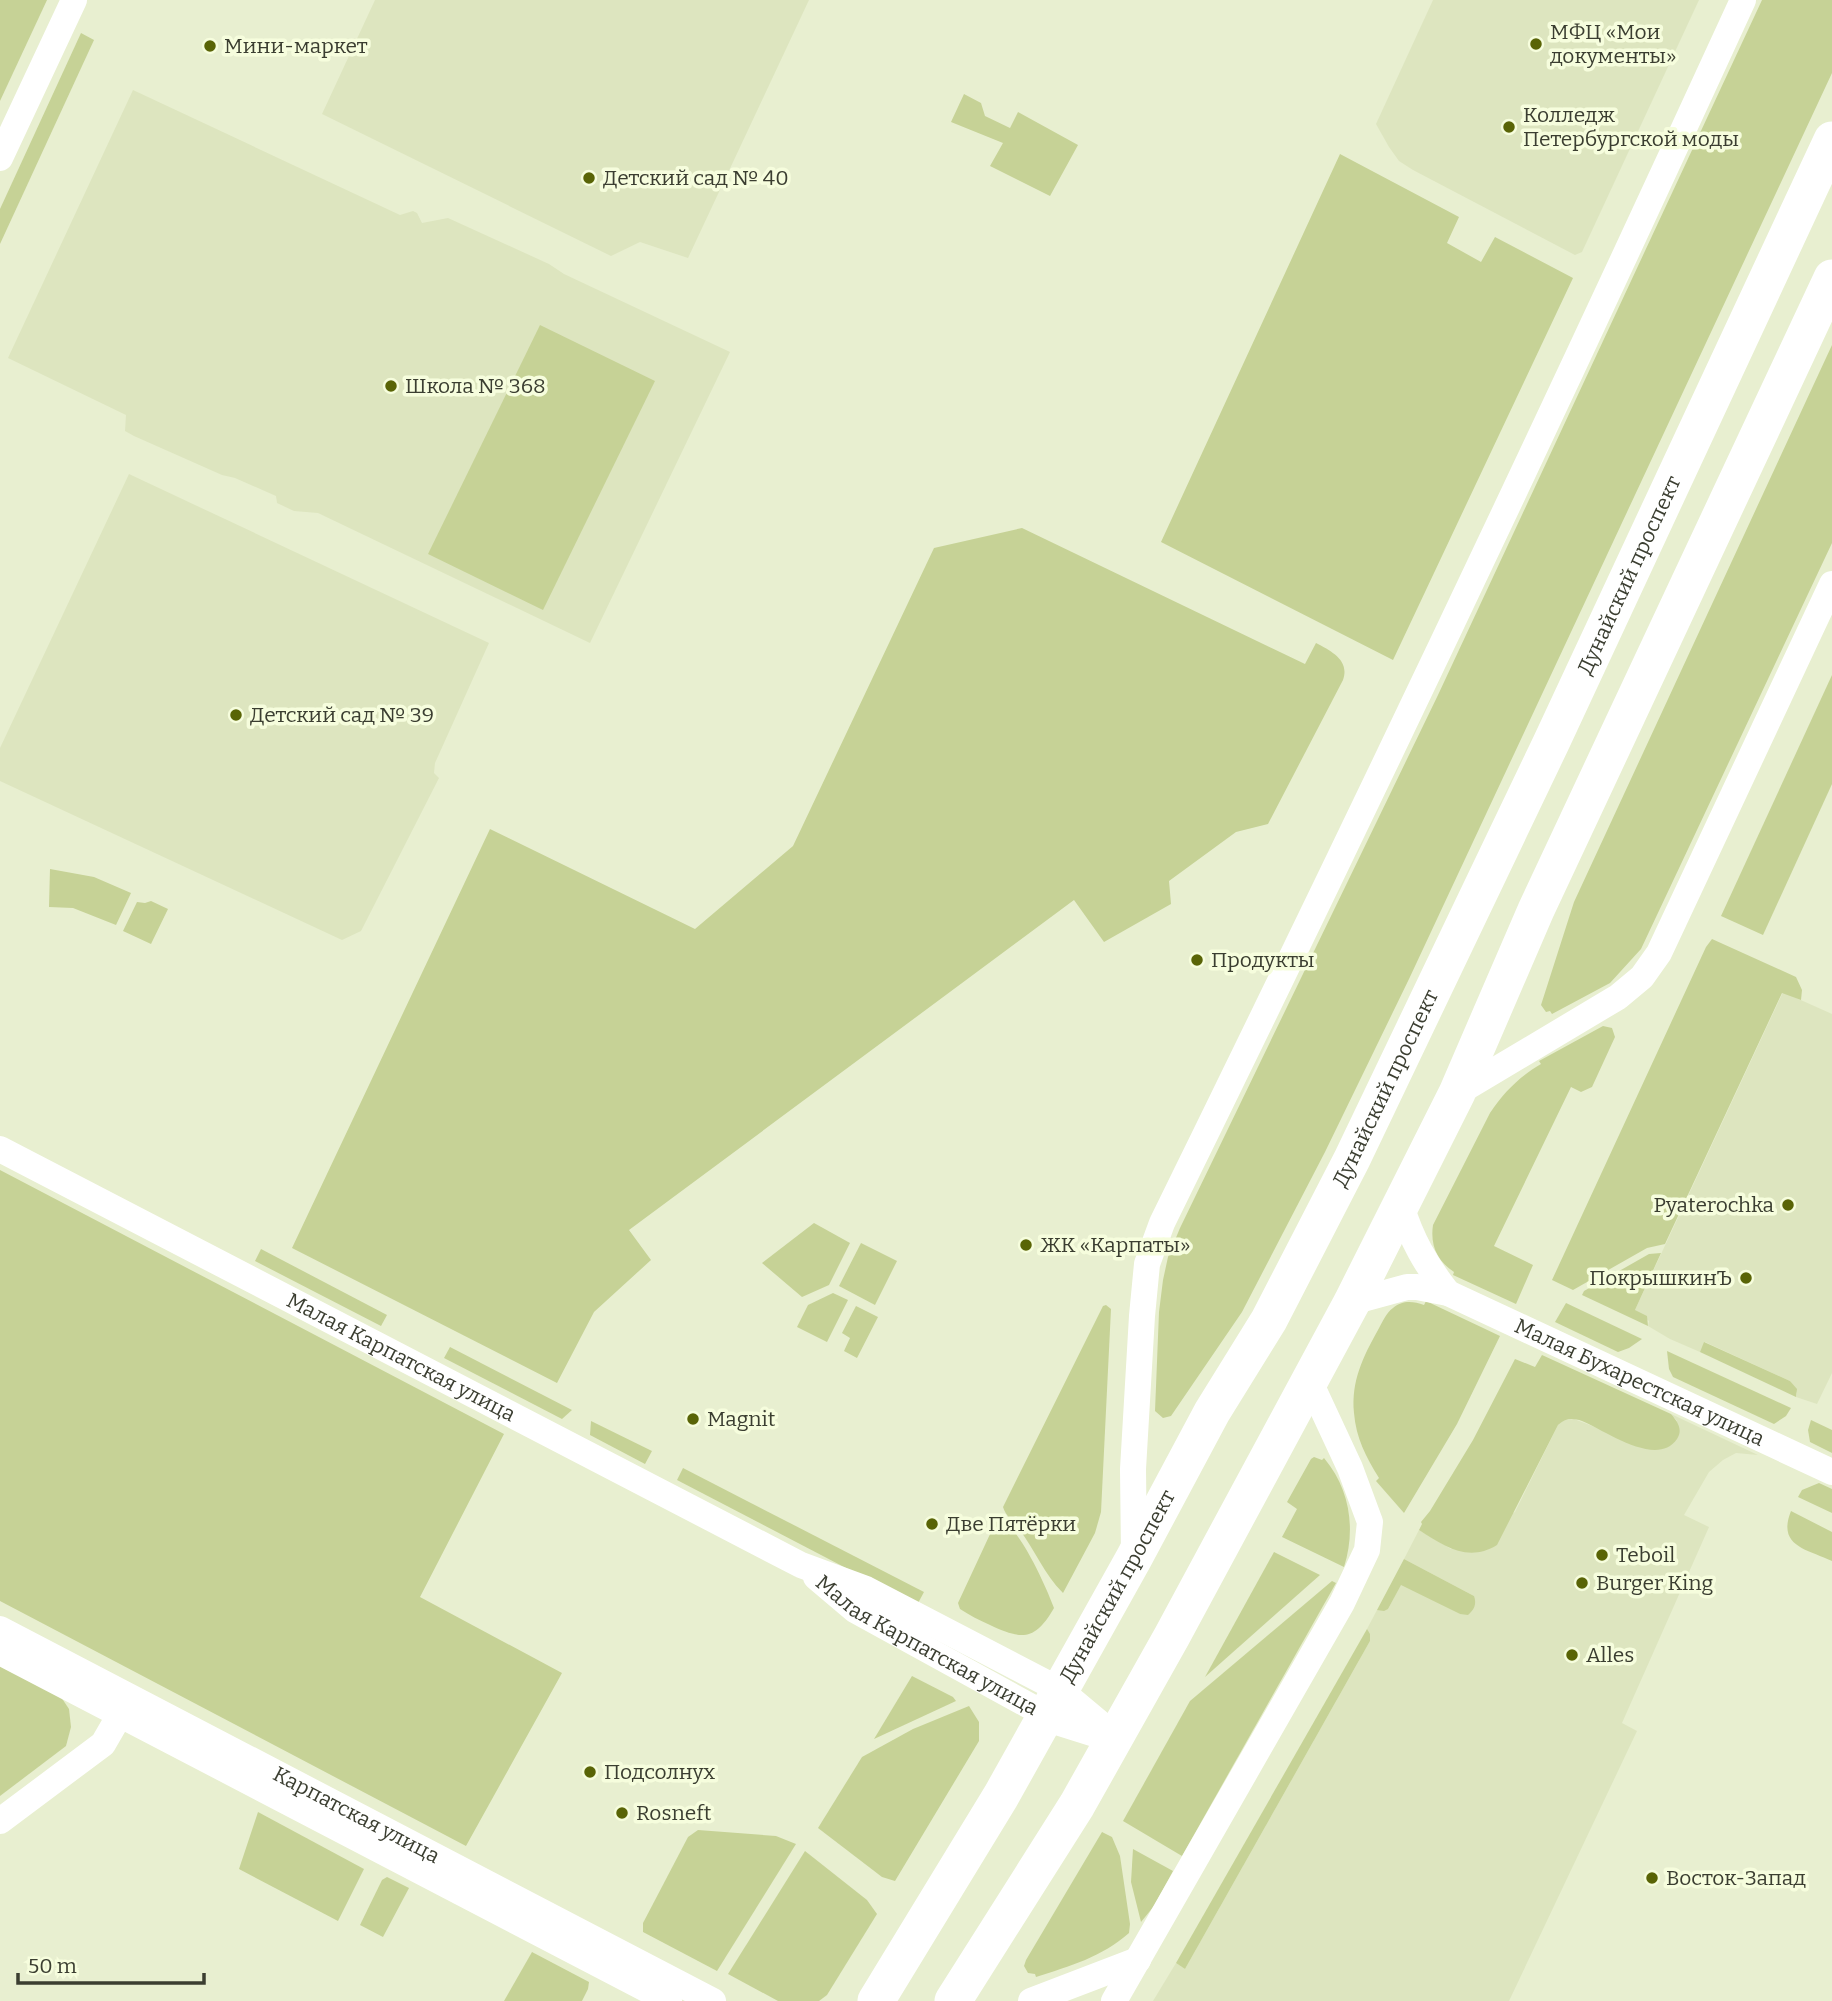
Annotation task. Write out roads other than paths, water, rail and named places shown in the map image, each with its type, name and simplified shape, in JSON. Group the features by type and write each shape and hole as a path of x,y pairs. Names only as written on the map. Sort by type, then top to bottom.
{"main road":[{"name":"Дунайский проспект","path":"876,2001 1001,1796 1212,1412 1269,1320 1352,1159 1557,731 1832,141"},
{"path":"953,2001 1077,1805 1116,1737 1352,1302 1457,1093 1536,911 1832,278"}],"street":[{"path":"0,158 74,0"},
{"path":"1134,1558 1133,1469 1142,1316 1147,1264 1162,1223 1290,964 1743,0"},
{"path":"1457,1093 1618,997 1642,977 1659,953 1832,584"},
{"name":"Малая Карпатская улица","path":"0,1149 801,1565 855,1610 1053,1702 1116,1737"},
{"name":"Малая Бухарестская улица","path":"1401,1205 1408,1230 1427,1267 1448,1293"},
{"name":"Малая Бухарестская улица","path":"1352,1302 1407,1287 1448,1293 1832,1472"},
{"path":"1093,1978 1118,1995 1342,1603 1367,1550 1370,1522 1350,1468 1310,1382"},
{"name":"Карпатская улица","path":"0,1629 125,1706 669,2001"},
{"name":"Карпатская улица","path":"0,1652 125,1706 713,2001"},
{"path":"0,1821 103,1744 125,1706"},
{"path":"1031,2001 1139,1960"}],"place":[{"name":"МФЦ «Мои документы»","path":"1536,44"},
{"name":"Мини-маркет","path":"210,46"},
{"name":"Колледж Петербургской моды","path":"1509,127"},
{"name":"Детский сад № 40","path":"589,178"},
{"name":"Школа № 368","path":"391,386"},
{"name":"Детский сад № 39","path":"236,715"},
{"name":"Продукты","path":"1197,960"},
{"name":"Pyaterochka","path":"1788,1205"},
{"name":"ЖК «Карпаты»","path":"1026,1245"},
{"name":"ПокрышкинЪ","path":"1746,1278"},
{"name":"Magnit","path":"693,1419"},
{"name":"Две Пятёрки","path":"932,1524"},
{"name":"Teboil","path":"1602,1555"},
{"name":"Burger King","path":"1582,1583"},
{"name":"Alles","path":"1572,1655"},
{"name":"Подсолнух","path":"590,1772"},
{"name":"Rosneft","path":"622,1813"},
{"name":"Восток-Запад","path":"1652,1878"}]}
